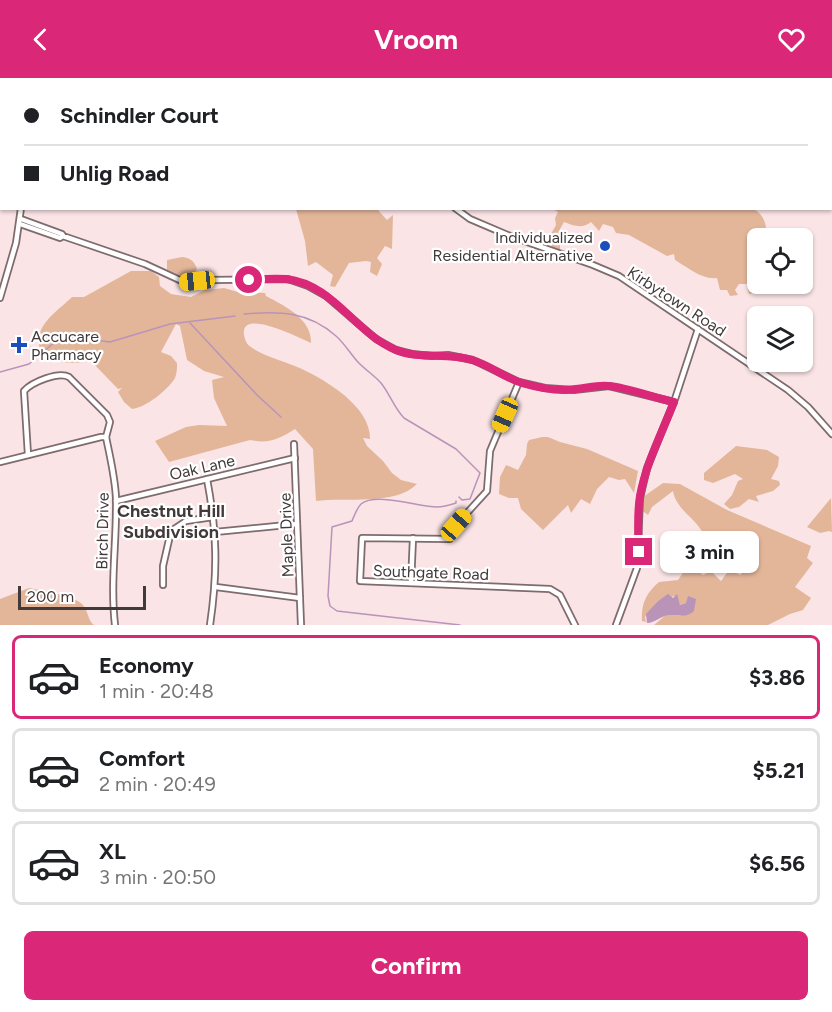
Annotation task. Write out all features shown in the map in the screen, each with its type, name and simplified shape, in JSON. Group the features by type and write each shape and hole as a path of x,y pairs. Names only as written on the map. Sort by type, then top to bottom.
{"street":[{"path":"0,298 20,222 21,210"},
{"name":"Kirbytown Road","path":"458,210 470,219 510,236 619,276 786,388 808,407 832,434"},
{"path":"20,222 62,234 145,264 184,282 279,279 298,282 326,296 376,339 396,350 473,360 519,382 560,390 609,386 674,402"},
{"path":"616,625 637,568 641,490 647,468 674,402 698,329"},
{"name":"Birch Drive","path":"28,455 24,391 29,386 63,374 69,377 107,415 110,422 106,437 114,475 116,501 112,594 115,625"},
{"name":"Southgate Road","path":"519,382 490,451 487,491 456,525 450,539 362,538 360,581 550,589 560,595 575,625"},
{"path":"0,462 106,437"},
{"name":"Maple Drive","path":"294,444 301,625"},
{"name":"Oak Lane","path":"116,501 295,458"},
{"path":"207,479 215,532 217,565 210,625"},
{"path":"163,585 163,566 171,531 186,521 213,517"},
{"path":"215,532 297,524"},
{"path":"411,583 413,538"},
{"path":"216,587 300,598"}],"shaded area":[{"path":"296,210 378,210 387,220 393,215 392,249 385,246 377,258 382,264 377,276 370,272 371,262 349,263 335,287 330,286 333,275 316,262 308,266 305,241"},
{"path":"554,210 755,210 763,218 766,228 747,228 747,284 739,284 735,290 738,295 730,296 727,290 720,290 717,278 700,275 675,260 674,254 667,256 629,235 616,233 613,227 603,224 599,231 591,222 575,226 564,222 560,229 560,252 551,249 553,240 551,234 556,225 555,218 558,212"},
{"path":"182,257 192,260 197,269 194,273 183,277 167,270 167,260"},
{"path":"131,271 151,271 159,277 160,286 171,294 191,297 205,290 224,288 238,292 265,293 266,296 296,314 307,327 311,343 261,324 251,324 245,327 246,342 262,353 312,374 346,396 356,406 368,427 370,439 363,438 367,446 401,480 417,484 408,491 383,498 316,501 313,449 295,429 274,440 250,440 169,462 155,441 186,427 227,426 214,398 212,380 224,377 204,371 187,360 180,326 176,324 161,352 171,356 177,363 175,378 156,398 132,409 118,392 122,388 118,389 91,361 74,363 55,360 47,357 39,343 40,333 45,323 72,297 84,297"},
{"path":"542,437 587,449 638,471 634,493 625,479 609,477 597,489 590,504 581,499 571,513 568,505 543,530 521,509 518,498 509,498 499,494 500,477 506,465 518,470 526,455 529,440"},
{"path":"736,446 767,450 779,457 778,466 771,479 779,481 780,485 773,491 756,496 759,502 749,499 739,507 730,509 724,504 732,495 738,481 743,479 735,474 713,483 704,480 704,473"},
{"path":"663,483 680,484 727,510 811,546 807,558 813,563 795,587 811,598 803,610 768,625 654,625 667,614 681,616 687,601 680,605 676,596 668,595 658,601 645,617 646,622 642,621 645,599 659,582 678,580 689,564 703,575 711,571 721,581 729,570 741,575 743,566 740,558 759,555 758,545 754,543 734,542 714,534 703,533 681,508 673,491 652,507 648,515 640,509 643,497"},
{"path":"831,498 832,532 820,533 807,527"},
{"path":"29,588 77,601 82,604 94,625 0,625 0,599"},
{"path":"668,594 673,598 677,594 680,605 686,603 688,596 696,599 694,611 686,615 667,615 647,623 646,614"}],"waterway":[{"path":"244,314 281,313 304,317 336,336 360,364 381,383 404,418 456,449 480,473 470,499 462,500 459,497"},
{"path":"0,372 29,364 62,336 110,342 170,324 235,316"},
{"path":"190,323 257,395 281,417"},
{"path":"456,501 454,504 437,507 377,499 361,504 352,521 332,527 328,596 330,606 337,611 460,625"}],"place":[{"name":"Individualized Residential Alternative","path":"605,246"},
{"name":"Accucare Pharmacy","path":"19,345"}],"district":[{"name":"Chestnut Hill Subdivision","path":"171,521"}],"route":[{"path":"249,280 288,279 308,286 326,296 376,339 396,350 412,354 448,355 473,360 519,382 545,388 574,390 609,386 674,402 647,468 641,490 638,519 639,552"}]}
